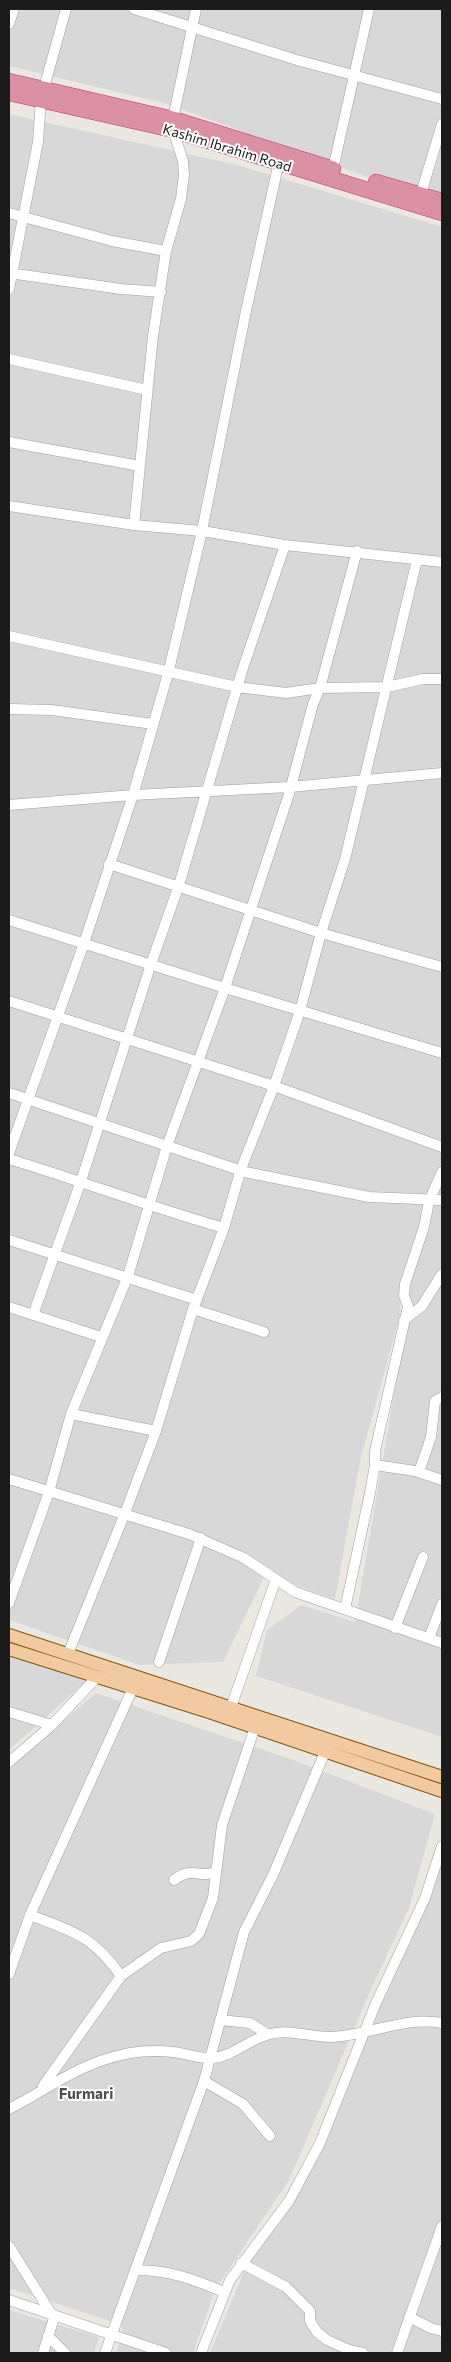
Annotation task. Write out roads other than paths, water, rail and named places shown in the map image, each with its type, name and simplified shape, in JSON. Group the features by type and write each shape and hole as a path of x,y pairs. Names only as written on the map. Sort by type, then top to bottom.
{"highway":[{"name":"Kashim Ibrahim Road","path":"9,81 42,94 173,124 420,200 442,201"},
{"name":"Kashim Ibrahim Road","path":"9,93 42,94"},
{"name":"Kashim Ibrahim Road","path":"280,158 333,169 420,200 442,213"}],"main road":[{"path":"9,1634 229,1713 255,1728 442,1790"},
{"path":"9,1649 133,1688 229,1713 442,1777"}],"street":[{"path":"9,24 14,9"},
{"path":"9,289 10,273 24,216 38,142 42,94 66,9"},
{"path":"134,9 297,60 442,99"},
{"path":"134,525 147,390 166,251 182,199 183,161 173,124 196,9"},
{"path":"333,169 369,9"},
{"path":"420,200 442,124"},
{"path":"9,1153 26,1100 58,1018 84,943 133,795 169,670 202,531 242,330 280,158"},
{"path":"9,213 112,241 166,251"},
{"path":"10,273 121,289 160,292"},
{"path":"9,359 147,390"},
{"path":"9,442 140,466"},
{"path":"9,506 134,525 202,531 285,545 357,551 442,562"},
{"path":"33,1316 81,1181 126,1038 179,885 237,687 285,545"},
{"path":"9,1603 49,1492 71,1414 101,1337 128,1276 167,1146 225,988 290,787 313,704 320,688 357,551"},
{"path":"68,1654 156,1431 195,1304 224,1228 240,1169 274,1086 300,1011 321,933 346,859 417,560"},
{"path":"9,636 169,670 237,687 286,693 320,688 387,687 423,679 442,679"},
{"path":"9,709 52,710 153,724"},
{"path":"9,805 133,795 205,793 290,787 365,778 442,773"},
{"path":"109,864 179,885 321,933 442,967"},
{"path":"9,920 225,988 442,1053"},
{"path":"9,1001 274,1086 442,1147"},
{"path":"9,1094 240,1169 369,1197 429,1201 442,1200"},
{"path":"9,1159 81,1181 149,1206 224,1228"},
{"path":"345,1609 375,1465 375,1451 408,1306 404,1296 405,1284 424,1227 429,1201 442,1172"},
{"path":"9,1240 128,1276 264,1332"},
{"path":"404,1320 422,1306 440,1280"},
{"path":"9,1307 101,1337"},
{"path":"419,1472 431,1437 435,1401 442,1398"},
{"path":"71,1414 156,1431"},
{"path":"375,1465 419,1472 442,1480"},
{"path":"9,1479 125,1513 201,1538 244,1558 295,1592 442,1643"},
{"path":"159,1662 201,1538"},
{"path":"395,1628 423,1557"},
{"path":"229,1713 276,1579"},
{"path":"429,1638 442,1604"},
{"path":"9,1762 52,1725 98,1677"},
{"path":"9,1974 30,1915 133,1688"},
{"path":"9,1712 52,1725"},
{"path":"40,2091 121,1976 161,1948 191,1941 199,1934 213,1898 222,1825 255,1728"},
{"path":"105,2353 204,2081 244,1932 273,1875 326,1752"},
{"path":"201,2353 224,2292 241,2263 289,2201 316,2151 364,2033 425,1898 442,1846"},
{"path":"174,1880 186,1872 212,1873 216,1871"},
{"path":"30,1915 80,1935 99,1948 121,1976"},
{"path":"220,2020 250,2022 267,2034"},
{"path":"9,2108 67,2074 104,2059 142,2050 173,2052 210,2058 230,2054 267,2034 292,2032 330,2037 364,2033 405,2022 442,2023"},
{"path":"204,2081 243,2104 270,2136"},
{"path":"397,2353 442,2226"},
{"path":"9,2246 54,2315 43,2353"},
{"path":"241,2263 286,2287 310,2311 310,2321 317,2332 327,2340 349,2350 363,2353"},
{"path":"134,2270 153,2270 186,2276 224,2292"},
{"path":"9,2300 166,2353"},
{"path":"409,2318 442,2331"},
{"path":"48,2336 66,2353"}],"district":[{"name":"Furmari","path":"86,2094"}]}
